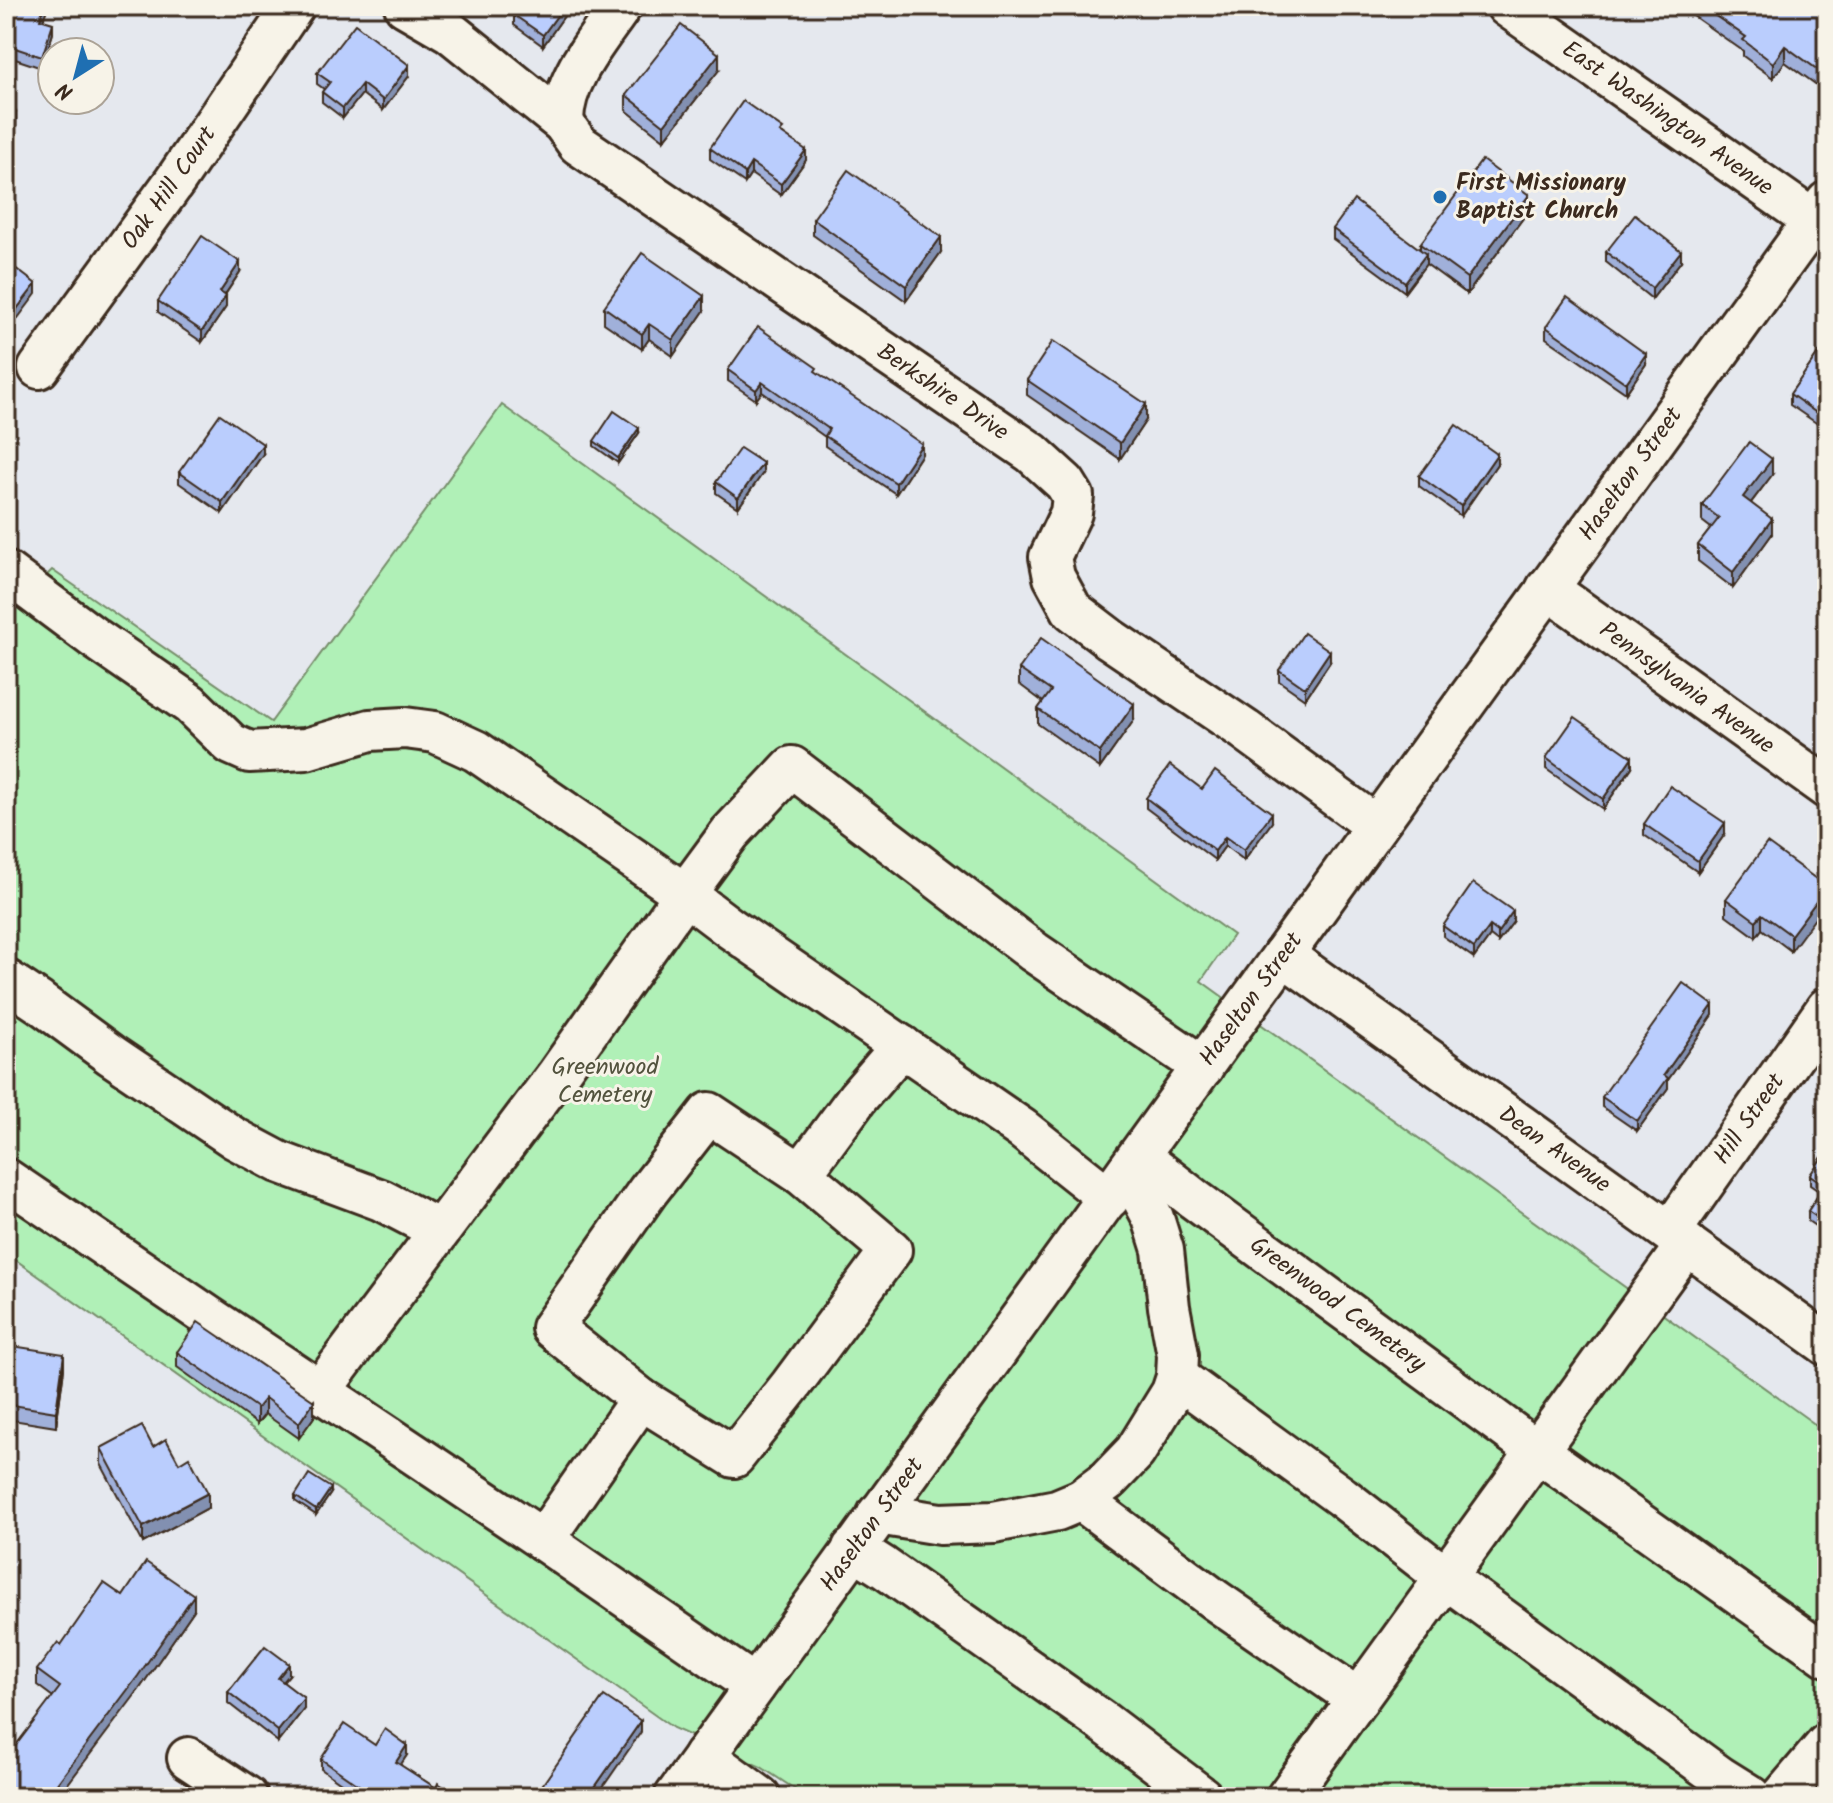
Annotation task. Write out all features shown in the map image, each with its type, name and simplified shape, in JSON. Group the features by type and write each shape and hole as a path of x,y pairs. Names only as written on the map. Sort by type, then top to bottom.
{"street":[{"name":"Oak Hill Court","path":"39,368 175,181 294,6"},
{"name":"Berkshire Drive","path":"405,6 450,32 563,123 578,144 1032,453 1065,483 1073,496 1071,513 1050,557 1054,577 1072,610 1376,826"},
{"path":"563,123 563,106 573,78 621,6"},
{"name":"East Washington Avenue","path":"1507,6 1822,218"},
{"name":"Haselton Street","path":"675,1797 1547,588 1822,218"},
{"name":"Greenwood Cemetery","path":"6,572 190,704 231,744 249,752 306,749 370,730 405,728 435,732 476,751 1022,1129 1125,1174 1194,1199 1537,1451 1827,1656"},
{"name":"Pennsylvania Avenue","path":"1547,588 1827,788"},
{"path":"320,1391 557,1075 730,833 792,767 1034,952 1203,1067"},
{"name":"Dean Avenue","path":"1283,955 1827,1345"},
{"path":"6,980 234,1138 279,1162 381,1200 439,1230"},
{"name":"Hill Street","path":"1678,1238 1827,1008"},
{"path":"801,1174 858,1097 902,1046"},
{"path":"709,1113 801,1174 891,1250 734,1457 641,1399 552,1328 648,1191 709,1113"},
{"name":"Greenwood Cemetery","path":"878,1514 940,1524 994,1522 1057,1510 1081,1500 1108,1480 1135,1452 1172,1392 1177,1377 1178,1355 1163,1250 1153,1218 1125,1174"},
{"path":"6,1179 755,1686"},
{"path":"1287,1797 1537,1451 1678,1238"},
{"path":"1177,1377 1342,1497 1446,1578 1752,1797"},
{"path":"543,1540 641,1399"},
{"path":"1081,1500 1215,1600 1358,1699"},
{"path":"853,1548 1090,1713 1202,1797"},
{"path":"1782,1797 1827,1744"},
{"path":"704,1756 760,1797"},
{"path":"188,1758 247,1797"}],"green space":[{"name":"Greenwood Cemetery","path":"502,405 1233,935 1201,981 1827,1433 1827,1779 1814,1797 807,1797 761,1767 673,1728 6,1253 6,547 46,576 52,570 271,722"}],"building":[{"path":"6,6 44,6 40,19 53,23 49,36 36,36 36,55 6,45"},
{"path":"520,6 564,6 543,35 514,15"},
{"path":"1701,6 1827,6 1827,72 1825,75 1785,46 1773,63 1743,40 1746,37"},
{"path":"355,24 409,65 383,100 362,84 343,108 322,92 330,82 317,73"},
{"path":"681,25 719,54 664,125 626,95"},
{"path":"743,101 783,129 780,132 806,150 781,184 751,163 745,173 710,148"},
{"path":"6,106 16,112 6,126"},
{"path":"1482,160 1529,195 1467,278 1420,244"},
{"path":"848,170 941,237 906,286 813,219"},
{"path":"1354,200 1426,254 1405,282 1333,229"},
{"path":"1635,215 1681,251 1652,288 1606,252"},
{"path":"202,236 240,262 220,292 226,296 202,331 158,301"},
{"path":"642,253 704,296 673,340 649,324 642,334 604,307"},
{"path":"6,261 36,284 6,323"},
{"path":"1567,297 1646,354 1626,383 1546,327"},
{"path":"758,327 817,368 815,371 922,444 896,483 825,436 829,429 762,382 756,390 728,370"},
{"path":"1053,341 1146,404 1120,443 1027,380"},
{"path":"1827,341 1827,416 1825,419 1790,394"},
{"path":"614,411 639,428 618,458 594,441"},
{"path":"220,414 263,444 222,502 179,472"},
{"path":"1456,425 1497,454 1461,506 1419,476"},
{"path":"1749,442 1772,459 1743,497 1772,519 1733,572 1698,545 1719,518 1702,505"},
{"path":"740,448 763,463 738,498 716,482"},
{"path":"1304,633 1330,651 1305,688 1279,670"},
{"path":"1041,638 1134,704 1100,752 1038,709 1051,691 1019,669"},
{"path":"1575,717 1632,757 1603,799 1546,758"},
{"path":"1170,765 1202,789 1215,771 1272,813 1244,850 1225,837 1215,851 1146,798"},
{"path":"1670,786 1725,823 1698,861 1644,824"},
{"path":"1767,843 1827,887 1791,935 1762,914 1756,921 1726,899"},
{"path":"1473,883 1513,911 1498,932 1490,926 1474,948 1443,926"},
{"path":"1683,983 1713,1005 1664,1075 1668,1078 1637,1121 1602,1097"},
{"path":"1827,1150 1827,1224 1808,1211 1825,1185 1810,1175"},
{"path":"198,1322 314,1401 299,1423 265,1398 257,1408 177,1352"},
{"path":"6,1345 64,1354 56,1412 6,1404"},
{"path":"142,1426 153,1447 166,1439 179,1463 189,1457 208,1493 143,1527 101,1448"},
{"path":"309,1474 331,1488 316,1510 295,1496"},
{"path":"146,1562 194,1595 47,1797 6,1797 6,1750 10,1753 60,1687 37,1670 58,1642 61,1645 104,1583 123,1596"},
{"path":"265,1646 289,1664 278,1678 304,1698 278,1731 228,1692"},
{"path":"604,1696 641,1721 588,1797 534,1797"},
{"path":"344,1724 375,1745 385,1729 407,1745 396,1762 436,1788 438,1783 459,1797 376,1797 321,1759"}],"place":[{"name":"First Missionary Baptist Church","path":"1440,197"}]}
